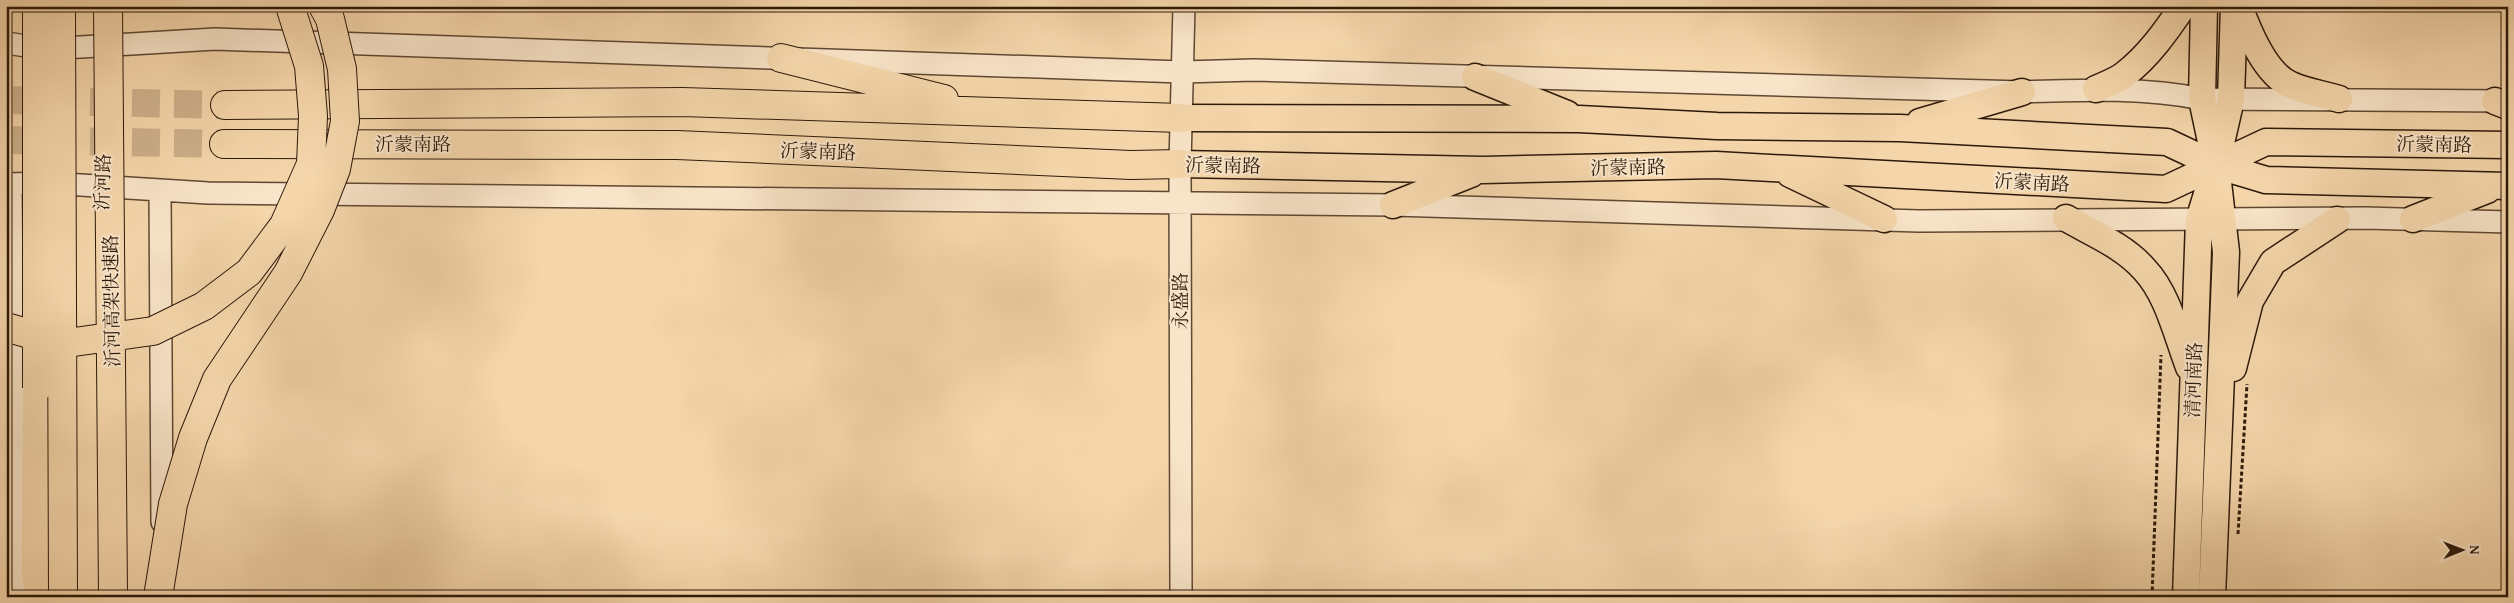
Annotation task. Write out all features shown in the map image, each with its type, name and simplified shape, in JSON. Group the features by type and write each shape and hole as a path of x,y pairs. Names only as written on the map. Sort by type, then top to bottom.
{"highway":[{"path":"37,6 36,574 39,597"},
{"path":"61,6 63,597"},
{"name":"沂河高架快速路","path":"108,6 113,597"},
{"path":"6,327 43,338 74,342 153,331 204,306 249,272 284,225 310,164 313,116 308,66 290,6"},
{"path":"158,597 173,504 193,438 217,378 288,273 320,210 336,169 345,120 342,69 330,19 322,6"},
{"path":"780,58 996,112"},
{"path":"225,105 682,102 1181,118"},
{"name":"沂蒙南路","path":"224,144 677,145 1131,165 1180,164"},
{"path":"113,466 119,597"}],"main road":[{"path":"48,6 48,597"},
{"name":"沂河路","path":"102,6 104,186 100,239 108,597"},
{"path":"2096,89 2124,75 2144,56 2166,31 2183,6"},
{"name":"清河南路","path":"2204,6 2202,100 2216,165 2224,220 2226,252 2212,597"},
{"name":"清河南路","path":"2186,597 2199,220 2216,165 2231,99 2234,6"},
{"path":"2239,6 2252,41 2273,71 2289,85 2339,99"},
{"path":"1475,77 1579,119"},
{"path":"1900,128 2022,92"},
{"path":"1181,118 1579,119 1717,126 1900,128 2166,142 2216,165 2266,180 2504,186"},
{"name":"沂蒙南路","path":"1180,164 1483,170 1716,165 2166,189 2266,142 2508,145"},
{"path":"1778,168 1884,219"},
{"path":"1392,205 1483,170"},
{"path":"2414,219 2504,186"},
{"path":"2066,218 2116,247 2144,269 2163,299 2194,379"},
{"path":"2220,417 2250,301 2274,262 2337,220"}],"street":[{"name":"永盛路","path":"1181,597 1180,164 1184,6"},
{"path":"6,43 47,49 215,39 1182,72 1254,70 2022,92 2096,89 2168,93 2202,100 2339,99 2504,103"},
{"path":"15,597 8,184 49,183 208,192 1392,205 1918,221 2066,218 2199,220 2414,219 2508,222"},
{"path":"160,190 163,597"}],"path":[{"path":"2152,597 2161,349"},
{"path":"2238,535 2247,380"}],"tunnel":[{"path":"6,100 225,105"},
{"path":"6,140 224,144"}]}
